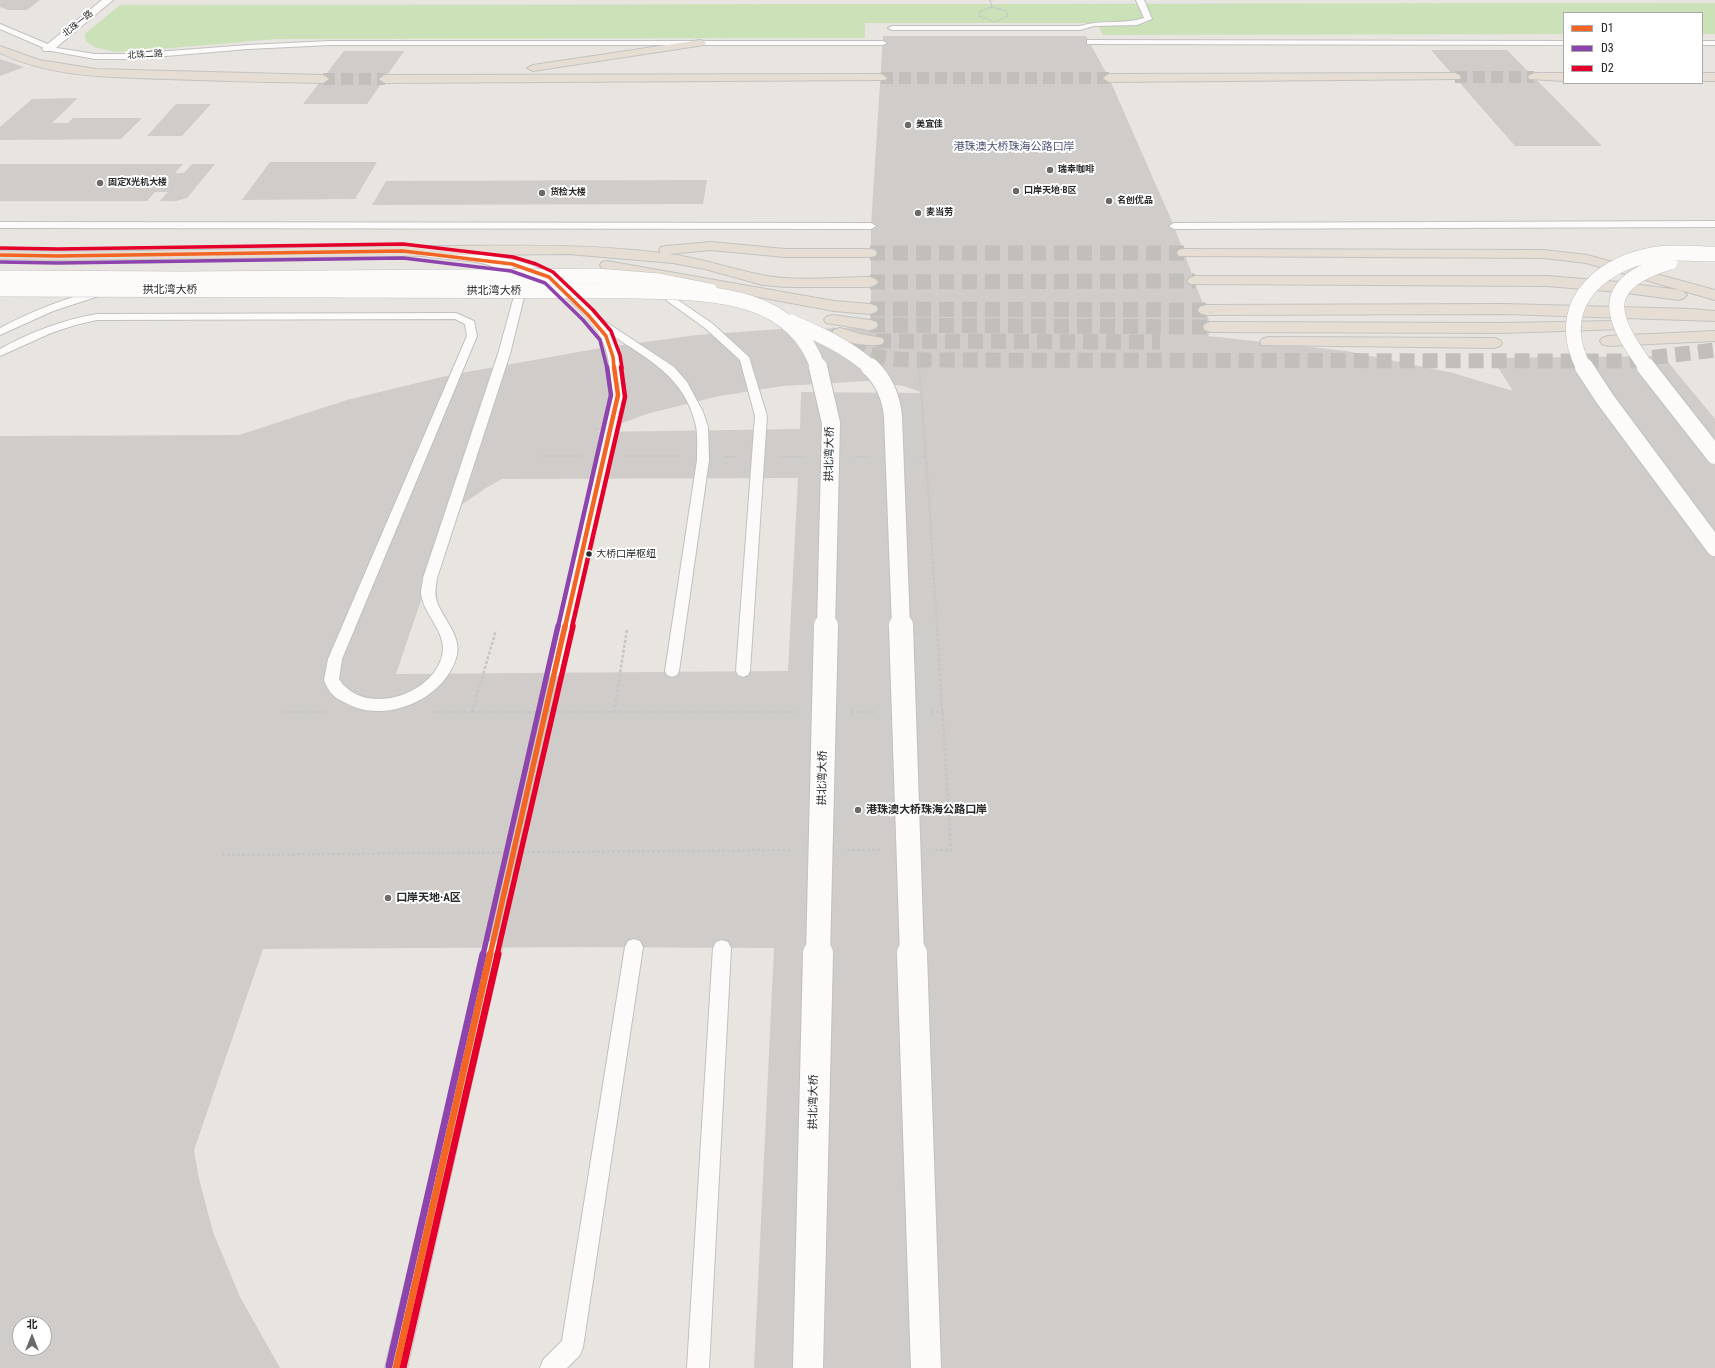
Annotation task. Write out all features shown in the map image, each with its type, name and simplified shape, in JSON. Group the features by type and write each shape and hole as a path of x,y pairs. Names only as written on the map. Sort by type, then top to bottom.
{"highway":[{"path":"445,78 504,72 700,43"},
{"path":"0,48 36,62 93,72 210,77 323,78"},
{"path":"1109,78 1455,77"},
{"path":"1534,77 1563,77"},
{"path":"1703,77 1715,77"},
{"path":"385,78 881,78"},
{"path":"0,254 58,256 526,250 563,254 638,270 834,306 870,309"},
{"path":"563,254 666,250 706,252 745,262 778,267 870,260"},
{"path":"1184,252 1544,254 1587,259 1715,295"},
{"path":"563,254 719,299 757,308 858,339 876,341"},
{"path":"563,254 634,254 673,259 706,265 763,280 786,282 870,282"},
{"path":"1192,274 1546,281 1674,294 1715,303"},
{"path":"757,308 870,325"},
{"path":"1206,310 1504,309 1692,314 1715,316"},
{"path":"1715,321 1664,326 1212,334 1424,343 1578,342 1715,336"}],"main road":[{"name":"北珠一路","path":"48,49 108,0"},
{"path":"1715,254 1677,260 1643,273 1626,284 1618,295 1616,307 1620,324 1634,351 1715,455"},
{"path":"1715,254 1652,255 1629,261 1606,272 1586,288 1577,304 1573,323 1576,350 1589,374 1605,399 1715,547"},
{"path":"0,278 181,279 597,276 659,281 725,295"},
{"name":"拱北湾大桥","path":"0,290 640,291 725,295 755,304 787,319 804,340 817,362 832,423 808,1368"},
{"path":"787,319 819,334 853,353 875,370 889,395 894,423 926,1368"}],"lane":[{"path":"892,28 1080,28 1093,24 1137,23 1148,19 1140,0"},
{"name":"北珠二路","path":"0,26 48,49 79,55 130,57 295,44 883,43"},
{"path":"1090,42 1563,43"},
{"path":"1703,43 1715,43"},
{"path":"1174,226 1715,224"},
{"path":"0,225 871,226"},
{"path":"403,251 484,260 533,270 549,277 588,315 606,336 611,350 618,395 553,672"},
{"path":"0,353 30,337 52,328 97,317 456,316 462,318 470,324 472,336 335,659 331,680 341,694 366,706 386,705 408,699 427,688 444,670 450,654 450,642 432,606 428,593 430,578 504,354 521,289 518,276 507,268 484,260"},
{"path":"638,276 709,326 745,359 761,416 743,671"},
{"path":"0,332 29,317 84,296 120,288 181,279"},
{"path":"588,315 670,369 682,384 697,412 702,427 703,460 672,671"},
{"path":"551,1368 572,1347 594,1213 634,947"},
{"path":"396,1368 492,948"},
{"path":"698,1368 722,948"}],"path":[{"path":"990,0 992,7"},
{"path":"916,319 952,850 928,850"},
{"path":"541,456 587,456"},
{"path":"618,456 688,456"},
{"path":"719,457 742,457"},
{"path":"774,457 812,457"},
{"path":"850,457 873,457"},
{"path":"911,457 926,457"},
{"path":"614,712 627,629"},
{"path":"472,712 496,630"},
{"path":"282,712 330,712"},
{"path":"432,712 802,712"},
{"path":"849,712 880,712"},
{"path":"927,712 943,712"},
{"path":"222,855 794,850"},
{"path":"842,850 881,850"}],"green space":[{"path":"1715,3 1715,34 1703,34 1703,12 1563,12 1563,34 1103,35 1097,23 865,23 865,38 276,39 116,52 94,47 86,41 85,34 120,5"}],"building":[{"path":"0,0 40,0 27,10 8,10 0,7"},
{"name":"港珠澳大桥珠海公路口岸","path":"883,36 1086,36 1109,78 1174,226 1210,323 1211,330 1208,336 1346,351 1453,373 1513,391 1492,358 1663,356 1715,419 1715,1368 754,1368 774,948 581,947 263,949 194,1150 199,1179 213,1232 240,1297 280,1368 0,1368 0,436 239,435 347,400 450,375 601,348 697,335 781,329 871,328 871,226","holes":["866,381 904,386 923,393 801,392 800,429 597,432 650,413 719,396 783,386","798,478 788,671 396,674 451,512 502,479"]},
{"path":"1431,50 1507,50 1602,146 1515,146"},
{"path":"344,51 404,51 367,104 303,104"},
{"path":"0,59 24,67 0,76"},
{"path":"78,98 52,123 68,123 73,118 142,118 121,139 0,140 0,127 32,99"},
{"path":"176,104 211,104 182,136 147,136"},
{"path":"270,162 377,162 355,199 242,200"},
{"name":"固定X光机大楼","path":"0,164 183,164 175,173 184,173 192,164 215,164 187,198 176,201 160,201 168,192 155,192 147,201 0,201"},
{"name":"货检大楼","path":"707,180 703,204 372,205 386,181"}],"tunnel":[{"path":"1455,77 1534,77"},
{"path":"881,78 1109,78"},
{"path":"323,79 385,79"},
{"path":"870,253 1184,253"},
{"path":"870,282 1195,281"},
{"path":"870,309 1206,310"},
{"path":"870,325 1211,327"},
{"path":"830,334 869,354 886,358 909,360 1623,361 1715,350"},
{"path":"876,341 1160,342"}],"transit line":[{"name":"D2","path":"0,248 58,249 403,244 513,257 536,264 553,272 593,310 611,331 620,355 625,397 403,1368"},
{"name":"D1","path":"0,255 58,256 403,251 512,264 549,277 588,315 606,336 613,357 618,395 396,1368"},
{"name":"D3","path":"0,262 58,263 403,258 511,271 545,283 583,320 600,340 606,359 611,395 389,1366"}],"place":[{"name":"美宜佳","path":"908,125"},
{"name":"瑞幸咖啡","path":"1050,170"},
{"name":"固定X光机大楼","path":"100,183"},
{"name":"口岸天地·B区","path":"1016,191"},
{"name":"货检大楼","path":"542,193"},
{"name":"名创优品","path":"1109,201"},
{"name":"麦当劳","path":"918,213"},
{"name":"大桥口岸枢纽","path":"589,554"},
{"name":"港珠澳大桥珠海公路口岸","path":"858,810"},
{"name":"口岸天地·A区","path":"388,898"}],"district":[{"name":"港珠澳大桥珠海公路口岸","path":"1014,147"}]}
